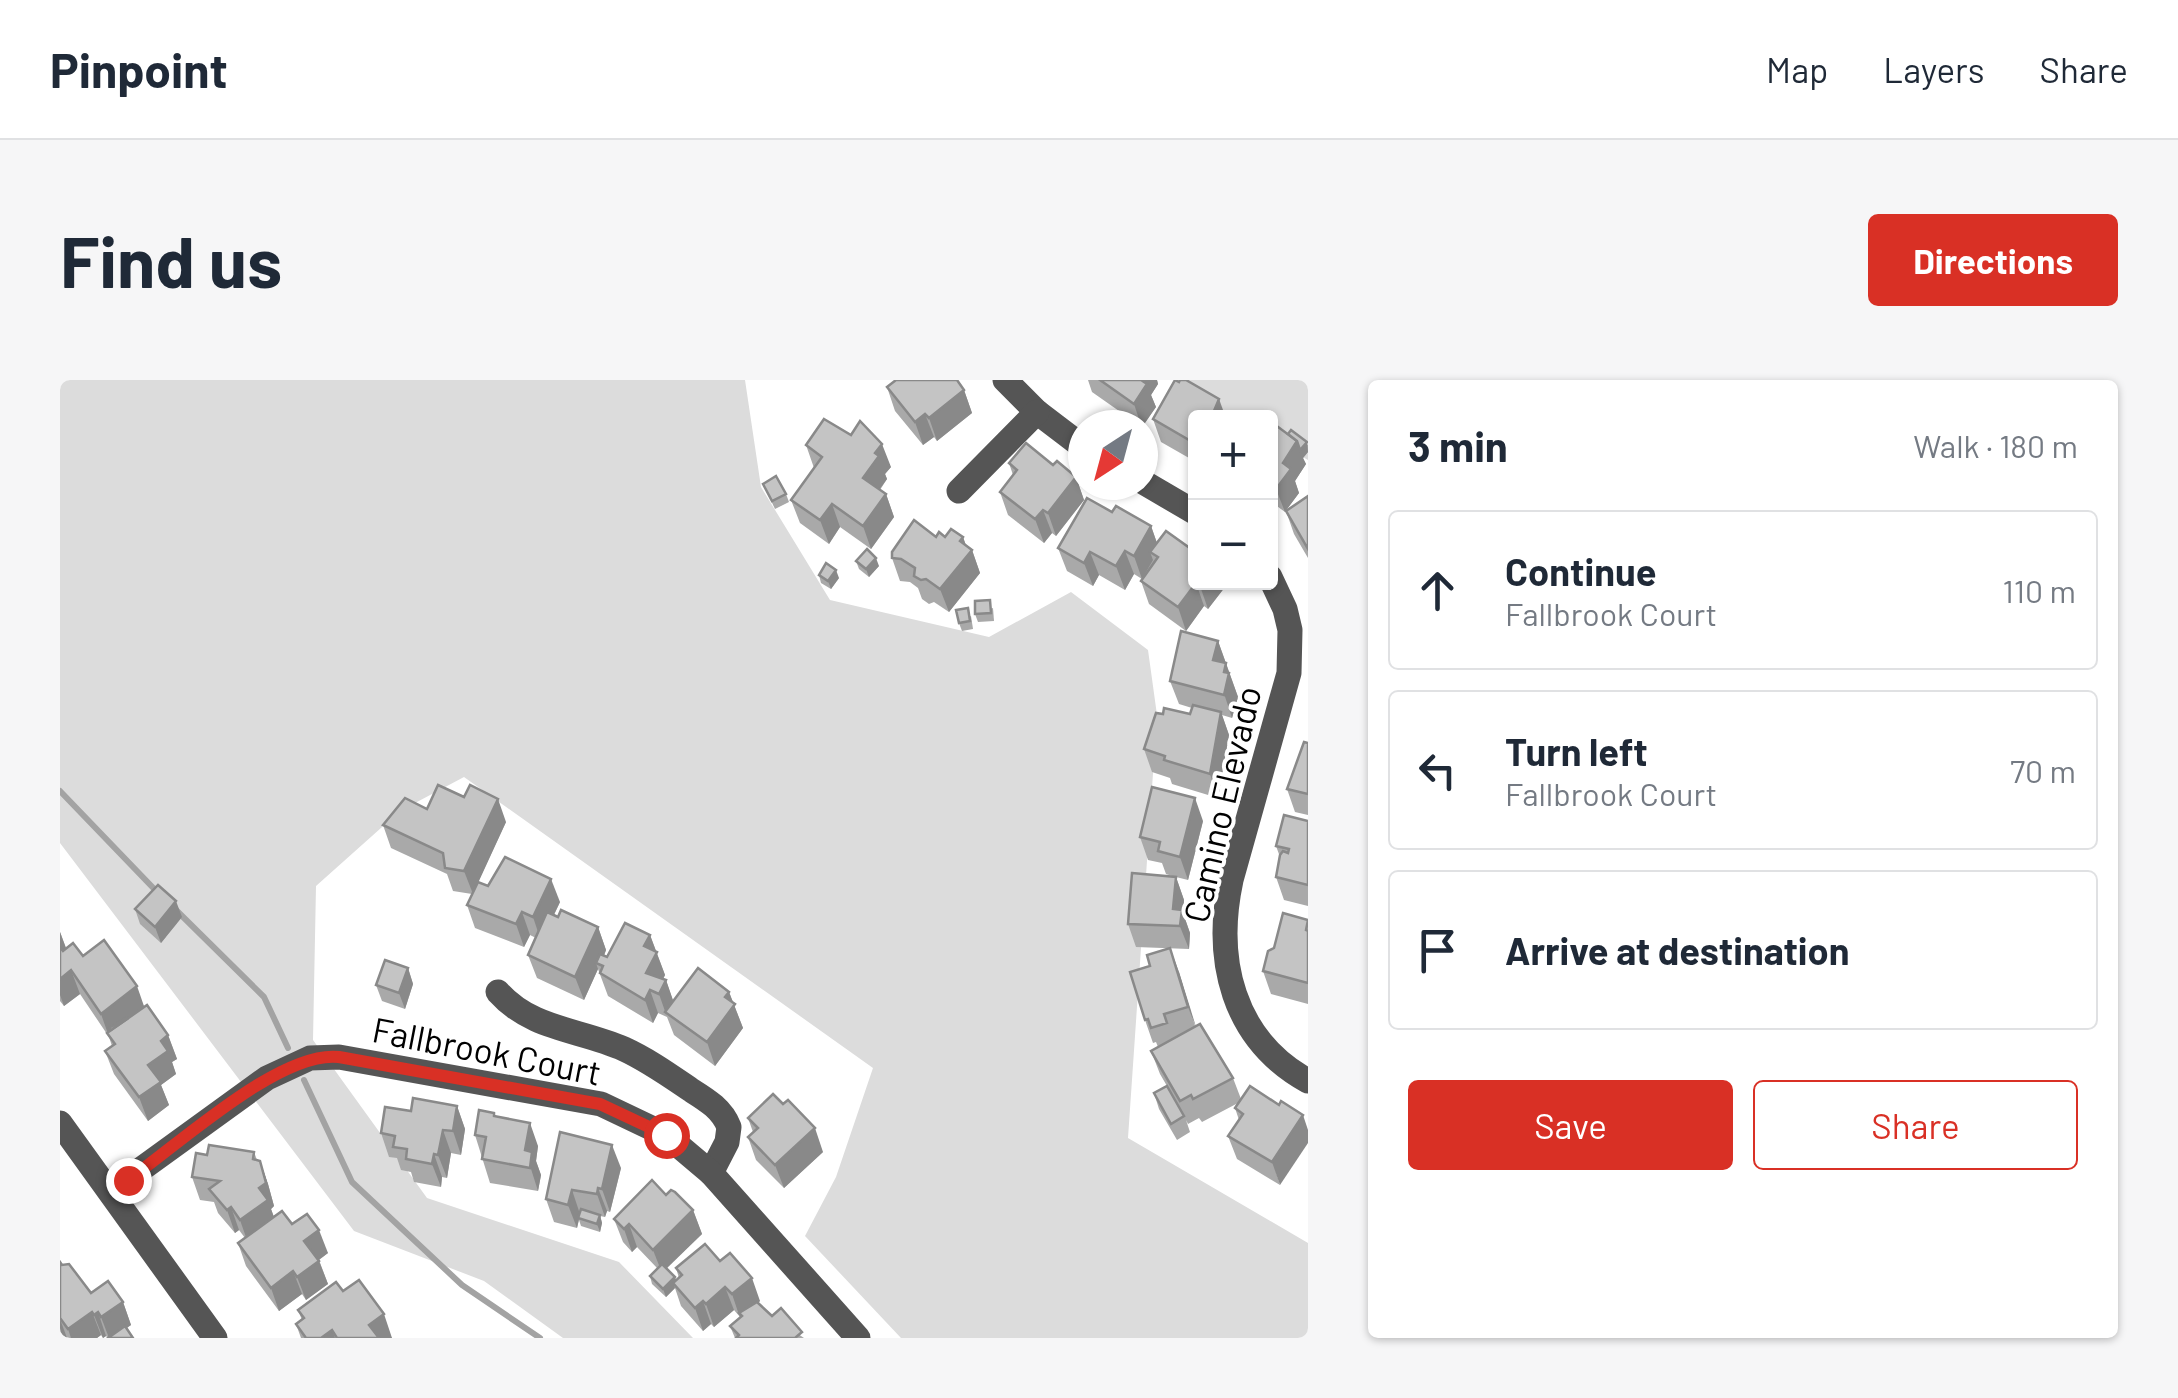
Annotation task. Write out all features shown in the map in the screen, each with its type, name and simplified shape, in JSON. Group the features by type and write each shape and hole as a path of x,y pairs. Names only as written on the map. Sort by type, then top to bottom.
{"street":[{"path":"1005,380 1068,436"},
{"path":"959,491 1037,412"},
{"path":"1158,491 1188,508"},
{"name":"Camino Elevado","path":"1276,590 1290,630 1289,673 1238,852 1223,935 1228,974 1246,1019 1275,1056 1308,1080"},
{"path":"498,992 525,1016 620,1047 649,1061 713,1104 729,1127 727,1142 711,1172"},
{"name":"Fallbrook Court","path":"111,1192 267,1078 310,1058 332,1056 600,1104 666,1135 711,1172 858,1338"},
{"path":"60,1123 215,1338"}],"shaded area":[{"path":"60,380 745,380 761,487 830,600 989,637 1071,592 1148,650 1157,715 1128,1138 1308,1243 1308,1338 901,1338 805,1236 836,1177 873,1068 464,777 400,811 316,886 313,1040 427,1198 619,1262 693,1338 563,1338 484,1281 354,1231 60,843"},
{"path":"1179,380 1308,380 1308,460 1278,443 1278,410 1218,410"}],"building":[{"path":"896,380 957,380 964,390 929,418 925,414 915,422 887,387"},
{"path":"1100,380 1141,380 1147,384 1134,404"},
{"path":"1175,380 1186,380 1219,399 1214,410 1188,410 1188,439 1158,422 1158,410"},
{"path":"824,419 851,435 860,421 882,444 875,453 879,456 863,478 886,494 863,526 832,504 820,520 791,500 822,457 806,445"},
{"path":"1278,427 1297,441 1283,463 1291,469 1278,486"},
{"path":"1291,430 1307,442 1300,450 1288,434"},
{"path":"1026,443 1053,465 1057,461 1068,470 1068,487 1048,513 1043,510 1035,519 1000,492 1017,470 1009,463"},
{"path":"776,476 786,494 772,501 763,484"},
{"path":"1308,496 1308,549 1286,511"},
{"path":"1086,500 1112,512 1116,506 1151,526 1134,556 1125,551 1116,566 1090,552 1084,563 1058,548"},
{"path":"914,520 936,537 939,532 945,537 951,529 972,550 940,589 914,576 915,568 892,558 892,552"},
{"path":"1166,531 1188,547 1191,590 1178,607 1141,581 1158,557 1150,552"},
{"path":"867,549 876,558 866,569 856,561"},
{"path":"826,563 836,570 828,581 819,575"},
{"path":"990,600 991,613 975,614 975,601"},
{"path":"968,608 970,621 959,623 956,610"},
{"path":"1181,631 1218,641 1213,660 1226,663 1224,672 1229,673 1224,695 1170,681"},
{"path":"1193,705 1221,712 1210,774 1164,760 1165,756 1144,749 1156,713 1163,714 1164,708 1190,714"},
{"path":"1304,742 1308,743 1308,794 1287,789"},
{"path":"438,785 464,797 470,785 498,799 464,871 445,868 443,853 383,825 405,798 427,809"},
{"path":"1152,787 1195,798 1180,857 1158,851 1160,842 1140,837"},
{"path":"1284,815 1308,821 1308,885 1276,877 1280,855 1289,849 1276,846"},
{"path":"505,857 551,879 533,917 522,912 516,924 467,905 478,882 488,886"},
{"path":"1132,873 1176,877 1173,909 1182,910 1180,926 1128,924"},
{"path":"158,885 176,901 155,927 135,909"},
{"path":"561,910 598,927 575,977 528,955 547,912 558,917"},
{"path":"1283,913 1308,920 1308,983 1263,971"},
{"path":"625,923 650,935 644,946 657,952 646,973 666,980 659,994 650,990 645,1000 600,973 603,966 596,963 600,954 607,957"},
{"path":"104,940 137,986 101,1014 71,970 60,979 60,947 63,951 73,943 83,956"},
{"path":"1170,948 1188,1007 1164,1014 1167,1023 1151,1028 1130,972 1150,966 1147,955"},
{"path":"385,960 408,968 399,993 376,985"},
{"path":"698,968 729,992 725,997 735,1004 707,1042 665,1012"},
{"path":"147,1005 168,1035 161,1041 168,1051 148,1065 161,1082 139,1097 105,1051 115,1044 107,1033"},
{"path":"1200,1024 1233,1078 1193,1099 1191,1095 1180,1101 1151,1051"},
{"path":"1167,1086 1184,1116 1171,1124 1154,1093"},
{"path":"1250,1086 1303,1115 1272,1162 1228,1136 1243,1114 1235,1108"},
{"path":"773,1094 783,1104 788,1100 815,1128 775,1165 748,1137 758,1128 748,1118"},
{"path":"413,1098 457,1106 453,1131 443,1130 432,1164 406,1159 407,1149 393,1147 395,1136 381,1133 385,1107 411,1111"},
{"path":"479,1110 530,1123 525,1150 532,1152 530,1168 482,1159 486,1137 475,1135"},
{"path":"560,1132 612,1145 602,1189 598,1188 597,1194 572,1190 568,1205 546,1199"},
{"path":"209,1145 254,1152 253,1159 260,1161 266,1183 259,1188 268,1200 240,1220 209,1189 220,1181 192,1177 196,1153 207,1155"},
{"path":"652,1180 666,1195 671,1190 675,1192 693,1210 653,1250 629,1224 624,1229 614,1219"},
{"path":"581,1209 600,1215 597,1224 578,1218"},
{"path":"282,1211 292,1224 307,1214 319,1230 304,1241 319,1261 297,1277 293,1271 271,1288 238,1243"},
{"path":"705,1244 720,1261 730,1253 752,1278 732,1294 725,1287 706,1304 703,1301 695,1308 673,1283 682,1275 676,1268"},
{"path":"60,1262 69,1264 91,1293 108,1281 123,1302 101,1317 92,1312 68,1329 60,1318"},
{"path":"662,1264 675,1277 663,1289 650,1276"},
{"path":"359,1280 384,1314 369,1325 379,1338 337,1338 332,1330 321,1338 306,1338 296,1324 304,1318 298,1310 336,1282 343,1291"},
{"path":"757,1302 772,1316 781,1308 802,1332 795,1338 736,1338 739,1335 730,1326 742,1316 739,1313"},
{"path":"125,1326 133,1338 108,1338"}],"waterway":[{"path":"60,791 160,895"},
{"path":"176,910 264,997 288,1048"},
{"path":"304,1080 352,1182 462,1285 540,1338"}],"route":[{"path":"128,1180 267,1078 310,1058 332,1056 600,1104 666,1135"}]}
